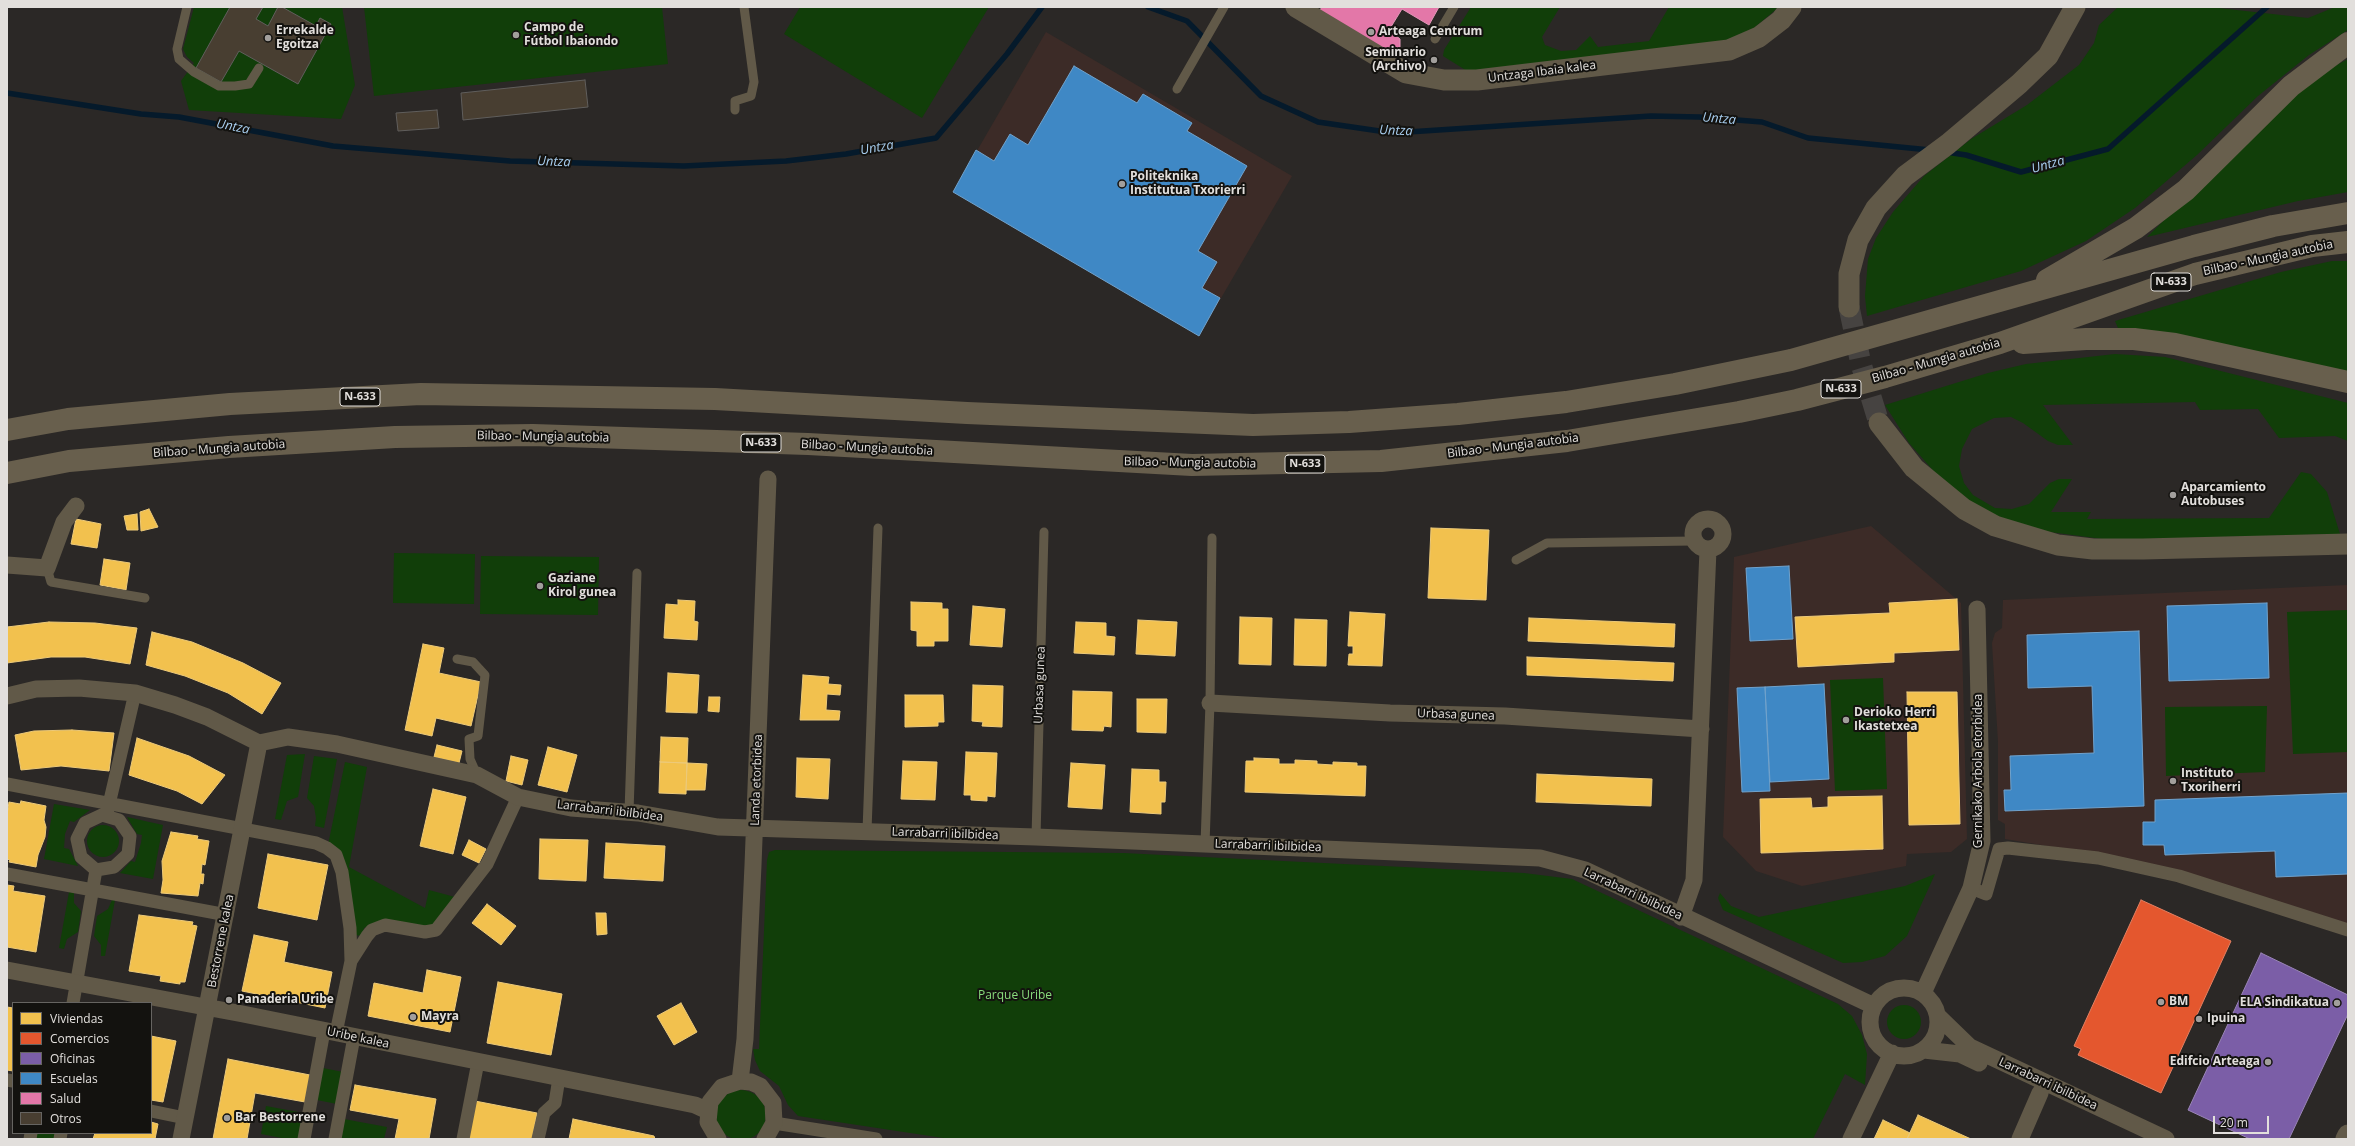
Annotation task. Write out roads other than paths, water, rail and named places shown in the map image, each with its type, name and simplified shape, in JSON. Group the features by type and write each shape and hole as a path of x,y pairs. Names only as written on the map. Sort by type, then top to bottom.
{"highway":[{"path":"2016,297 2136,228 2186,190 2291,86 2348,43"},
{"name":"N-633","path":"7,430 68,419 230,404 421,394 715,399 967,413 1253,425 1350,422 1566,402 1675,384 1791,360 1875,338 2194,246 2273,226 2348,213"},
{"name":"Bilbao - Mungia autobia","path":"7,472 69,461 395,436 533,435 808,444 1192,465 1381,461 1567,441 1739,412 1797,400 1885,377 2000,343 2196,274 2312,246 2348,242"},
{"path":"2000,343 2134,339 2175,344 2348,382"}],"street":[{"name":"Untzaga Ibaia kalea","path":"1296,7 1406,73 1444,80 1477,80 1729,50 1759,37 1781,20 1791,7"},
{"path":"1849,307 1849,274 1858,240 1876,208 1905,176 1948,144 2019,84 2048,56 2075,7"},
{"path":"1879,423 1914,468 1964,509 1995,526 2046,542 2093,549 2348,544"},
{"name":"Landa etorbidea","path":"740,1081 745,1039 755,828 768,479"},
{"path":"7,566 47,568 64,522 76,506"},
{"path":"1681,917 1694,880 1701,729 1701,546"},
{"name":"Gernikako Arbola etorbidea","path":"1922,993 1971,888 1982,841 1977,609"},
{"path":"7,696 36,689 79,688 135,693 175,704 207,717 258,743"},
{"path":"96,870 81,857 77,839 85,823 108,811 135,693"},
{"name":"Urbasa gunea","path":"1210,703 1390,713 1505,716 1701,729"},
{"name":"Larrabarri ibilbidea","path":"258,743 288,737 309,739 478,775 518,797 570,808 629,812 718,827 1036,837 1540,858 1585,870 1681,917 1874,1006"},
{"name":"Bestorrene kalea","path":"181,1139 243,829 258,743"},
{"path":"7,784 108,811 243,829 316,843 336,855 343,879 350,928 351,961"},
{"path":"304,1139 330,1032 351,961 372,930 384,925 425,932 436,930 487,864 518,797"},
{"path":"96,870 114,867 128,854 130,836 119,820 108,811"},
{"path":"1971,888 1986,894 1999,849 2016,848 2098,858 2179,876 2348,930"},
{"path":"73,1002 96,870"},
{"path":"7,874 226,915"},
{"name":"Uribe kalea","path":"7,970 208,1008 695,1105 708,1111"},
{"path":"1901,988 1912,988 1922,993 1930,999 1938,1016 1936,1035 1924,1050 1914,1055 1903,1056 1892,1054 1882,1048 1873,1034 1870,1017 1874,1006 1880,997 1890,991 1901,988"},
{"name":"Larrabarri ibilbidea","path":"1938,1016 1970,1047 2166,1139"},
{"path":"336,1139 354,1038"},
{"name":"Larrabarri ibilbidea","path":"1924,1050 1960,1054 2040,1093 2141,1139"},
{"path":"1851,1139 1892,1054"},
{"path":"463,1139 478,1062"},
{"path":"538,1139 544,1113 556,1103 559,1078"},
{"path":"718,1139 708,1122 708,1111 715,1094 731,1083 740,1081 755,1084 768,1094 773,1103 774,1123 765,1139"},
{"path":"2020,1139 2040,1093"},
{"path":"152,1111 185,1118"},
{"path":"774,1123 876,1139"},
{"path":"2346,1139 2348,1135"}],"lane":[{"path":"187,7 177,49 179,59 194,72 219,86 235,86 249,84 259,68"},
{"path":"736,110 735,101 752,96 754,82 744,7"},
{"path":"1177,89 1224,7"},
{"path":"1435,39 1454,7"},
{"path":"867,831 878,528"},
{"name":"Urbasa gunea","path":"1036,837 1044,532"},
{"path":"1205,844 1210,703 1212,538"},
{"path":"1516,560 1547,543 1701,546"},
{"path":"47,568 51,582 145,598"},
{"path":"629,812 637,573"},
{"path":"458,659 473,662 485,675 478,736 469,739 470,759 478,775"}],"waterway":[{"name":"Untza","path":"7,93 141,114 179,117 333,146 510,161 684,166 786,161 846,154 936,138 1007,54 1042,7"},
{"name":"Untza","path":"1148,7 1187,21 1261,96 1318,122 1393,133 1651,116 1699,117 1762,122 1808,138 1930,150"},
{"name":"Untza","path":"1946,152 1966,155 2021,172 2108,149 2267,7"}],"tunnel":[{"path":"1849,307 1861,364 1879,423"}],"place":[{"name":"Arteaga Centrum","path":"1371,32"},
{"name":"Campo de Fútbol Ibaiondo","path":"516,35"},
{"name":"Errekalde Egoitza","path":"268,38"},
{"name":"Seminario (Archivo)","path":"1434,60"},
{"name":"Politeknika Institutua Txorierri","path":"1122,184"},
{"name":"Aparcamiento Autobuses","path":"2173,495"},
{"name":"Gaziane Kirol gunea","path":"540,586"},
{"name":"Derioko Herri Ikastetxea","path":"1846,720"},
{"name":"Instituto Txoriherri","path":"2173,781"},
{"name":"Panaderia Uribe","path":"229,1000"},
{"name":"BM","path":"2161,1002"},
{"name":"ELA Sindikatua","path":"2337,1003"},
{"name":"Mayra","path":"413,1017"},
{"name":"Ipuina","path":"2199,1019"},
{"name":"Edifcio Arteaga","path":"2268,1062"},
{"name":"Bar Bestorrene","path":"227,1118"}],"park label":[{"name":"Parque Uribe","path":"1015,996"}]}
